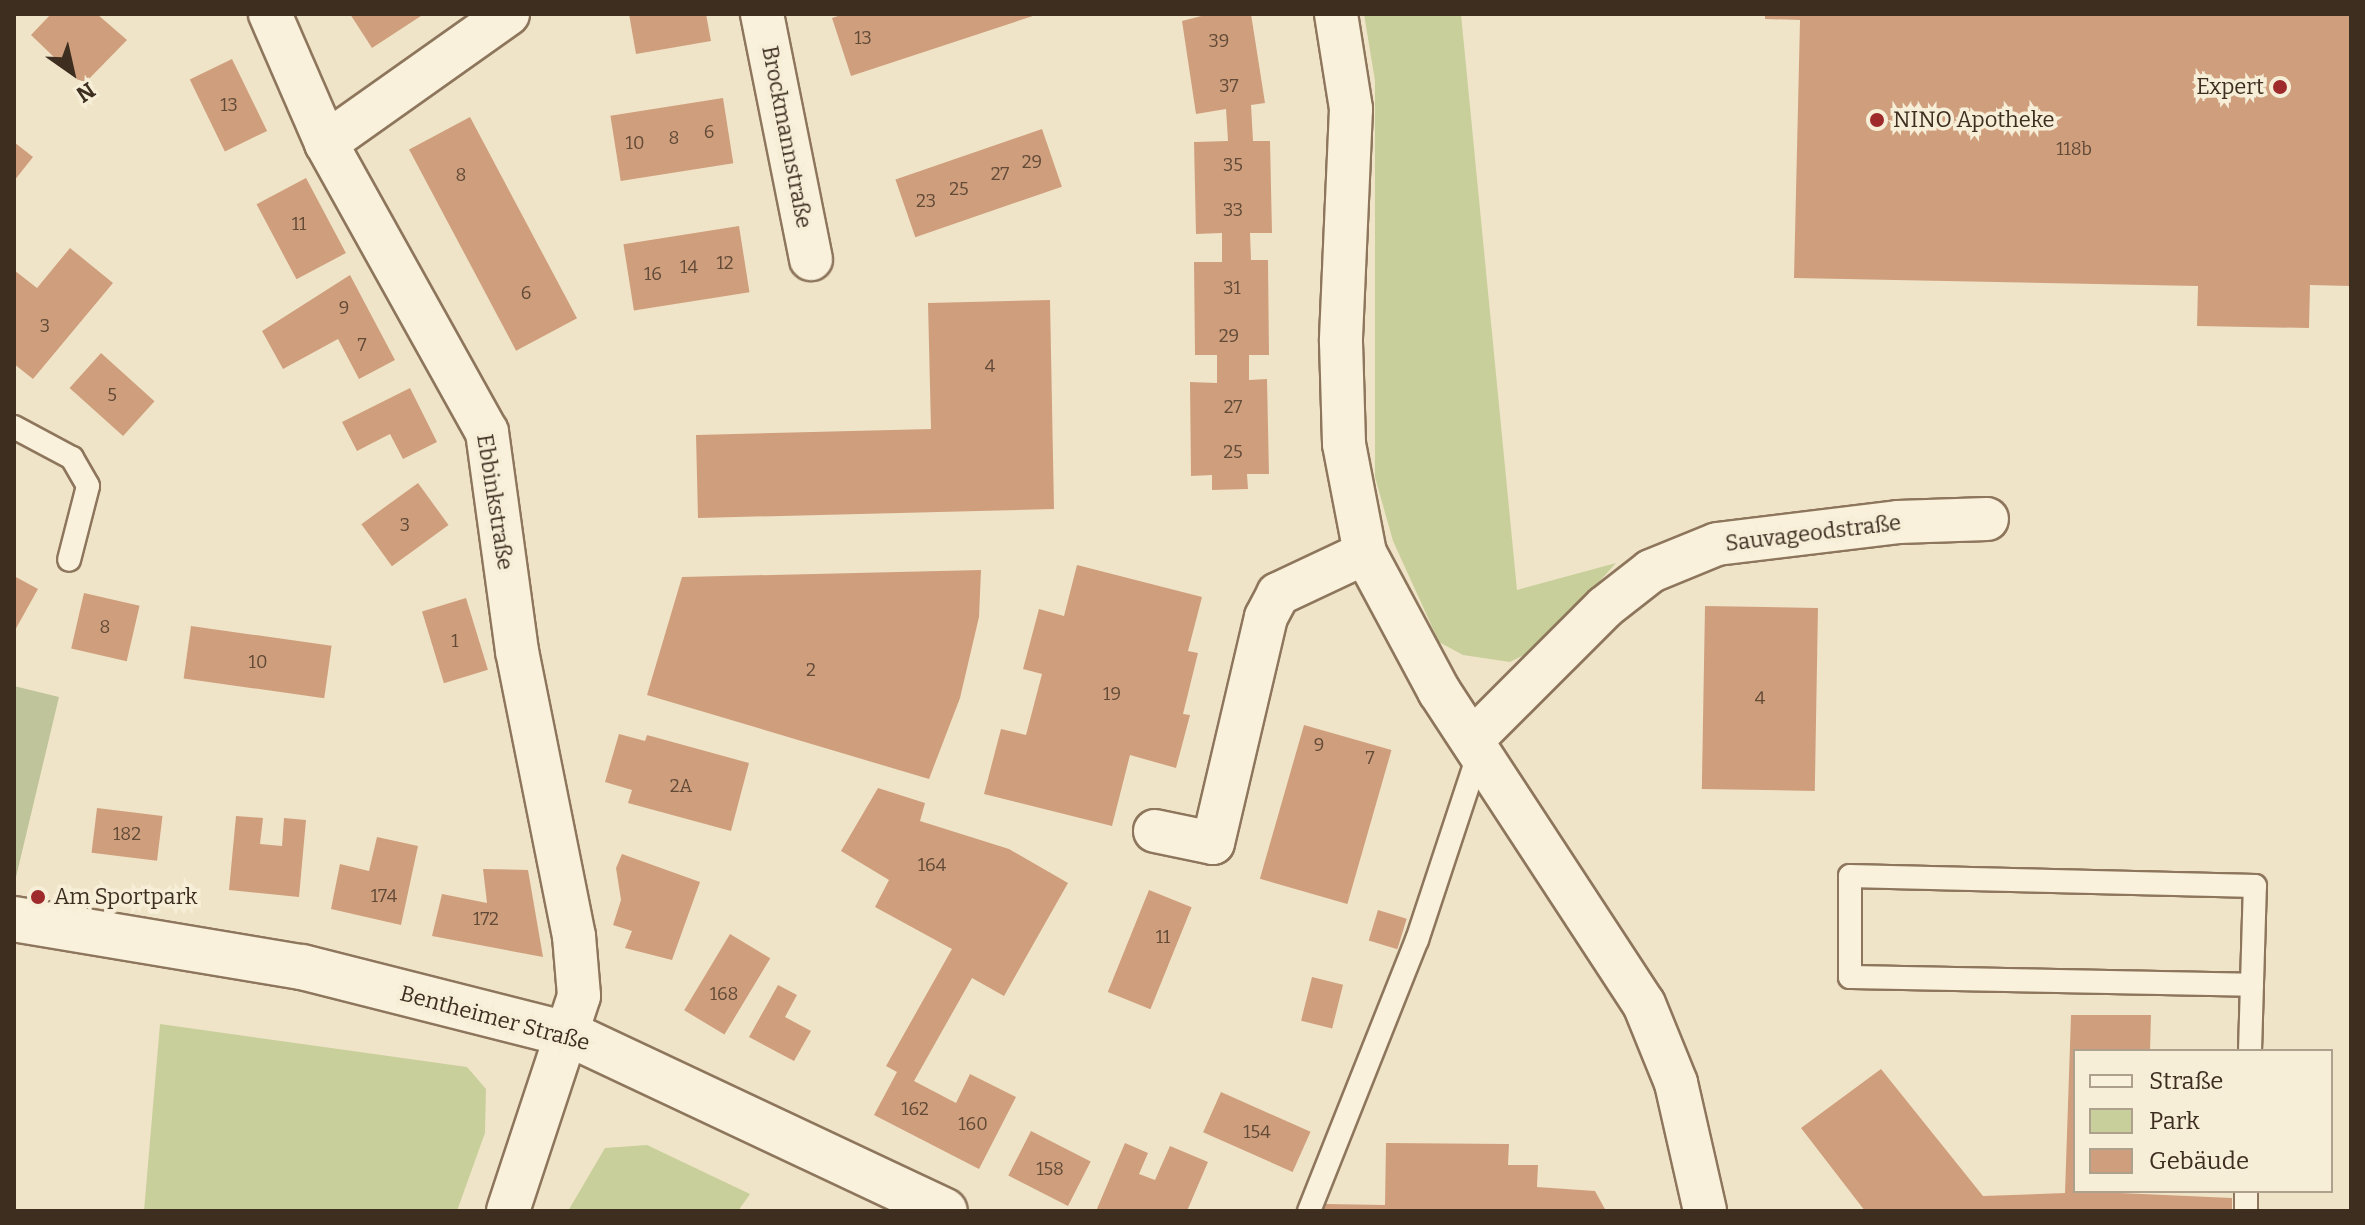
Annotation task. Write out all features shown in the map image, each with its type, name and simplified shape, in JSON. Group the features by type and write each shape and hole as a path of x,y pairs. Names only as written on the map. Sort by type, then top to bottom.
{"street":[{"name":"Ebbinkstraße","path":"270,14 326,143 487,432 517,651 574,936 579,996 571,1035"},
{"path":"326,143 508,14"},
{"name":"Brockmannstraße","path":"762,14 811,259"},
{"path":"1336,14 1351,109 1341,342 1344,444 1365,553 1476,746 1644,1004 1676,1083 1705,1211"},
{"name":"Sauvageodstraße","path":"1476,746 1605,607 1651,571 1717,544 1898,522 1987,519"},
{"path":"1155,831 1213,843 1266,617 1278,594 1365,553"},
{"name":"Bentheimer Straße","path":"14,919 302,967 571,1035 945,1211"},
{"path":"508,1211 571,1035"}],"lane":[{"path":"14,427 72,458 88,486 69,560"},
{"path":"1309,1211 1417,940 1476,746"},
{"path":"2250,1049 2252,985 2255,886 1850,876 1850,977 2252,985"}],"green space":[{"path":"1364,14 1461,14 1517,590 1616,563 1540,647 1510,662 1463,655 1439,642 1393,541 1375,477 1375,81"},
{"path":"14,686 59,697 16,877 14,877"},
{"path":"160,1024 467,1067 486,1089 485,1133 457,1211 144,1211"},
{"path":"647,1145 750,1194 738,1211 568,1211 605,1148"}],"building":[{"path":"51,14 97,14 127,40 83,85 31,35"},
{"path":"350,14 424,14 372,48"},
{"path":"629,14 706,14 711,41 636,54"},
{"path":"844,14 1036,15 851,76 832,18"},
{"path":"1209,14 1251,14 1265,103 1251,105 1253,141 1270,141 1272,233 1250,233 1251,260 1268,260 1269,355 1249,355 1249,380 1267,379 1269,474 1247,474 1248,489 1212,490 1212,475 1191,476 1190,382 1217,383 1217,355 1195,355 1194,262 1222,262 1222,233 1196,234 1194,142 1228,141 1226,109 1196,114 1182,21"},
{"path":"1765,14 2351,14 2351,286 2310,285 2309,328 2197,326 2198,286 1794,278 1800,20 1765,19"},
{"path":"232,59 267,131 225,152 190,80"},
{"path":"723,98 733,163 621,181 610,116"},
{"path":"470,117 577,318 516,351 409,149"},
{"path":"1042,129 1062,187 915,237 895,179"},
{"path":"14,142 33,157 14,181"},
{"path":"306,178 346,253 296,279 257,204"},
{"path":"739,226 749,292 634,310 623,244"},
{"path":"70,248 113,283 33,379 14,364 14,270 37,288"},
{"path":"350,275 395,360 359,379 338,339 283,369 262,331"},
{"path":"1050,300 1054,509 698,518 696,435 931,429 928,303"},
{"path":"101,353 155,401 123,436 70,388"},
{"path":"410,388 437,442 403,459 390,434 357,451 342,422"},
{"path":"418,483 449,525 392,566 361,524"},
{"path":"1077,565 1202,597 1188,651 1198,653 1183,714 1190,715 1176,768 1130,755 1112,826 984,794 1001,729 1026,735 1042,674 1023,669 1039,609 1064,616"},
{"path":"981,570 979,617 960,698 929,779 647,695 682,577"},
{"path":"14,576 38,589 14,632"},
{"path":"84,593 140,606 127,661 71,649"},
{"path":"466,598 488,670 444,683 422,611"},
{"path":"1705,606 1818,608 1815,791 1702,789"},
{"path":"191,626 332,646 324,698 184,678"},
{"path":"1304,725 1391,750 1347,904 1260,879"},
{"path":"619,734 645,741 647,735 749,763 731,831 628,803 632,790 605,782"},
{"path":"878,788 925,803 920,821 1009,849 1068,883 1004,996 972,978 914,1081 956,1103 970,1074 1016,1097 979,1169 874,1115 897,1072 886,1066 952,949 875,907 889,880 841,851"},
{"path":"97,808 163,816 157,861 92,853"},
{"path":"236,816 263,818 260,844 282,846 284,818 306,820 299,897 229,890"},
{"path":"377,837 418,846 401,925 331,909 340,864 369,871"},
{"path":"622,854 700,882 672,960 625,948 632,931 613,925 621,900 616,868"},
{"path":"483,869 528,870 543,957 432,936 442,894 487,903"},
{"path":"1149,890 1192,907 1150,1009 1108,992"},
{"path":"1378,910 1407,919 1397,949 1369,941"},
{"path":"730,934 770,958 724,1034 684,1010"},
{"path":"1312,977 1343,985 1332,1028 1301,1021"},
{"path":"778,985 797,995 785,1017 811,1031 794,1061 749,1037"},
{"path":"2071,1015 2151,1015 2150,1049 2073,1049 2073,1193 2232,1198 2232,1211 1865,1211 1801,1128 1881,1069 1983,1196 2065,1193"},
{"path":"1221,1092 1311,1132 1293,1172 1203,1132"},
{"path":"1031,1131 1091,1161 1068,1206 1008,1176"},
{"path":"1125,1143 1148,1153 1139,1174 1155,1180 1170,1146 1208,1162 1187,1211 1096,1211"},
{"path":"1386,1143 1509,1144 1508,1165 1538,1165 1537,1187 1595,1191 1606,1211 1323,1211 1326,1204 1385,1205"}],"place":[{"name":"Expert","path":"2280,87"},
{"name":"NINO Apotheke","path":"1877,120"},
{"name":"Am Sportpark","path":"38,897"}]}
